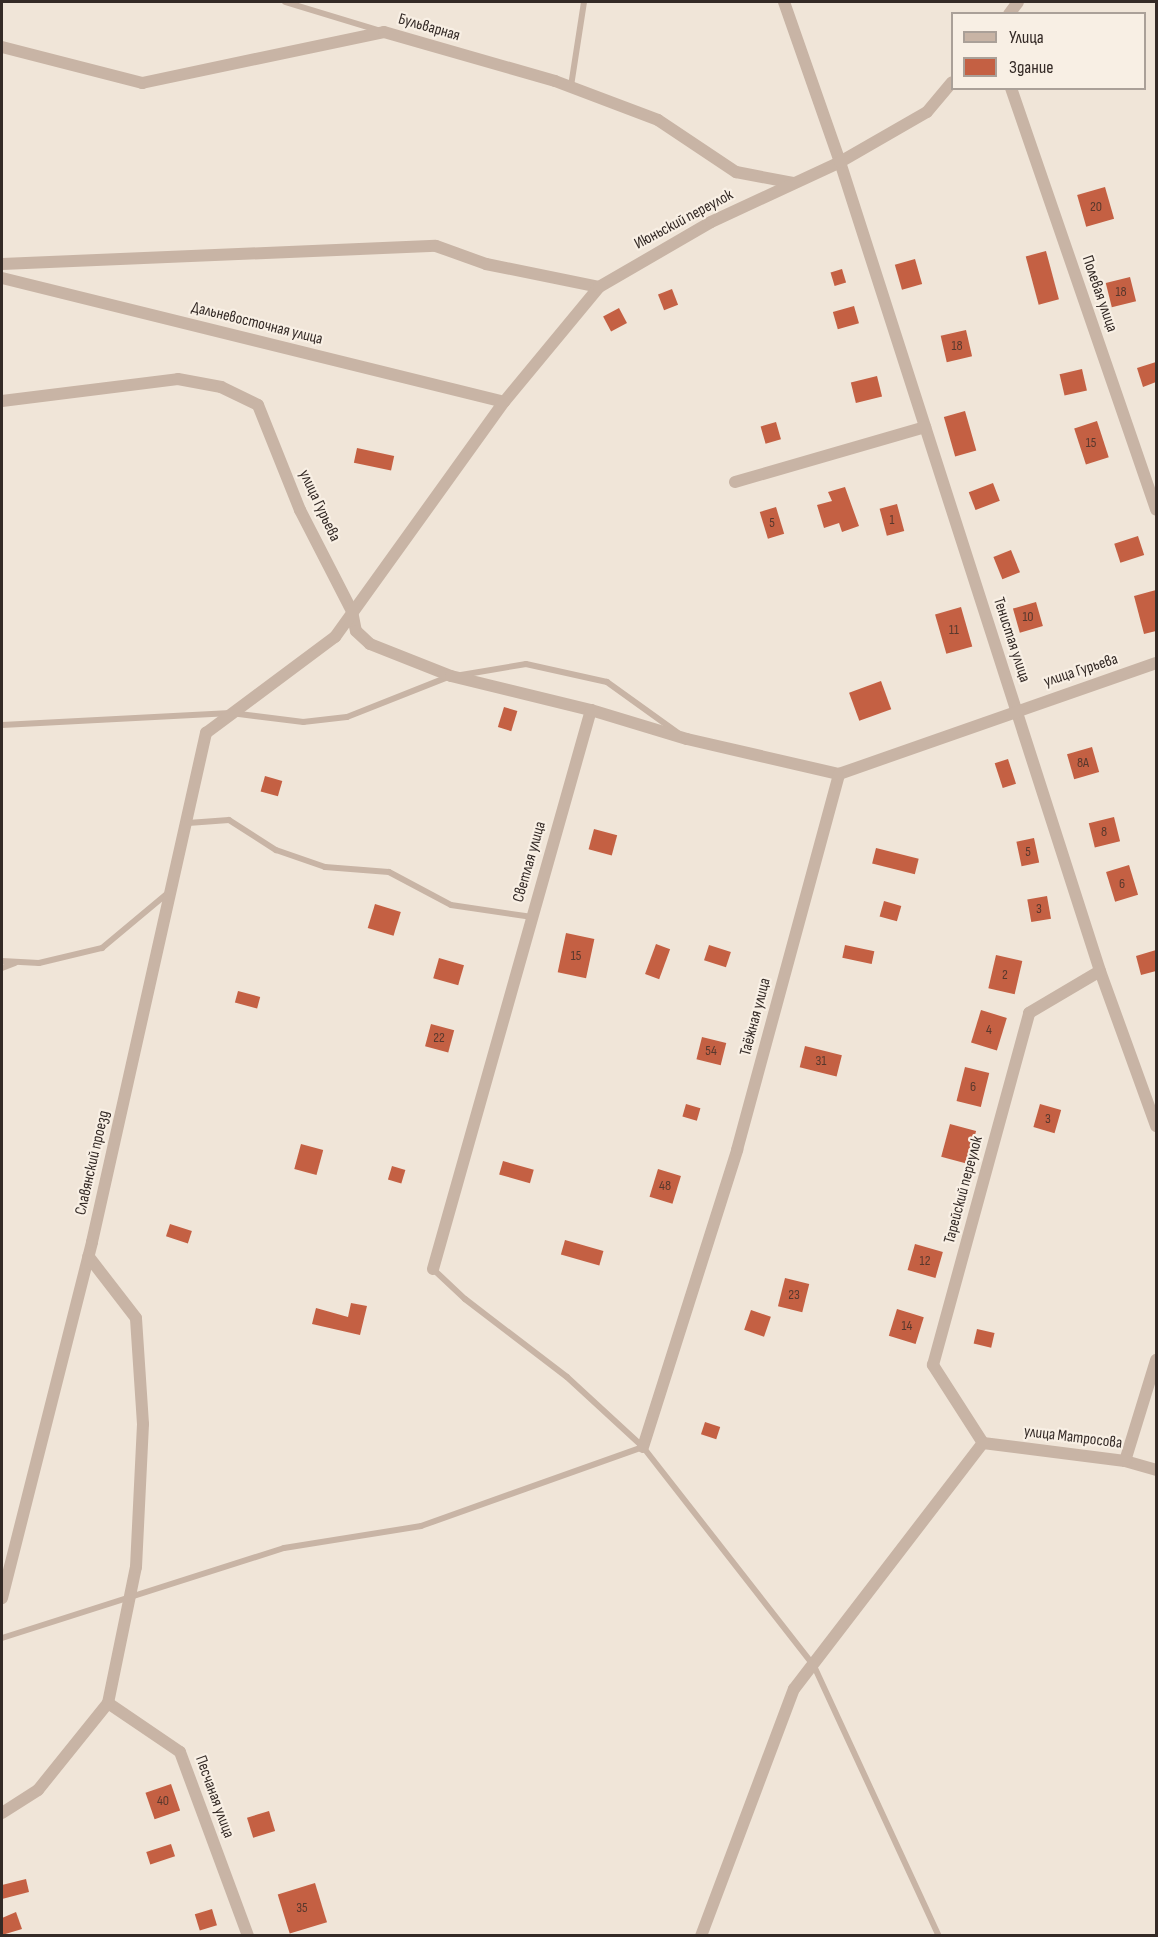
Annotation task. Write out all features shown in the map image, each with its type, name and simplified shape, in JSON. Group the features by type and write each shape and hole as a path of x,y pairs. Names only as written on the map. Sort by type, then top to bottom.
{"street":[{"name":"Тенистая улица","path":"784,2 840,162 1100,971 1156,1126"},
{"name":"Бульварная","path":"2,47 142,83 384,32 571,87 658,120 736,172 793,183"},
{"name":"Июньский переулок","path":"206,733 335,637 352,611 392,563 504,402 560,329 599,286 711,222 840,162 927,112 951,83"},
{"name":"Полевая улица","path":"1012,90 1156,510"},
{"path":"2,264 436,246 486,264 599,286"},
{"name":"Дальневосточная улица","path":"2,278 504,402"},
{"name":"улица Гурьева","path":"2,401 178,379 221,387 258,405 300,510 352,611 356,631 370,644 452,676 591,710"},
{"path":"735,482 925,428"},
{"name":"улица Гурьева","path":"1017,710 1156,663"},
{"path":"591,710 687,739 839,774 1017,710"},
{"name":"Светлая улица","path":"433,1269 591,710"},
{"name":"Славянский проезд","path":"2,1598 88,1256 188,823 206,733"},
{"name":"Таёжная улица","path":"643,1447 737,1150 839,774"},
{"name":"Тарейский переулок","path":"983,1443 933,1365 1029,1013 1100,971"},
{"path":"2,1813 38,1790 108,1704 136,1567 142,1424 136,1318 88,1256"},
{"path":"1125,1461 1156,1360"},
{"path":"701,1935 794,1689 814,1666 983,1443"},
{"name":"улица Матросова","path":"983,1443 1125,1461 1156,1470"},
{"name":"Песчаная улица","path":"108,1704 180,1752 248,1935"}],"lane":[{"path":"285,2 384,32"},
{"path":"571,87 584,2"},
{"path":"2,725 231,713 303,722 347,717 452,676 526,664 607,682 687,739"},
{"path":"188,823 229,820 276,850 325,867 389,872 451,905 532,917"},
{"path":"2,961 39,963 102,948 171,890"},
{"path":"2,968 19,962"},
{"path":"433,1269 465,1299 567,1377 643,1447 814,1666 939,1935"},
{"path":"2,1638 284,1548 421,1526 643,1447"}],"building":[{"path":"1105,187 1114,219 1086,227 1077,195"},
{"path":"1046,251 1059,299 1039,305 1026,256"},
{"path":"915,259 922,284 902,290 895,265"},
{"path":"842,269 846,282 835,286 831,273"},
{"path":"1130,277 1136,301 1112,307 1106,283"},
{"path":"672,289 678,305 664,310 658,294"},
{"path":"854,306 859,323 838,329 833,312"},
{"path":"619,308 627,323 611,331 603,316"},
{"path":"966,330 972,356 947,362 941,336"},
{"path":"1156,362 1156,382 1143,387 1137,368"},
{"path":"1082,369 1087,390 1065,396 1060,374"},
{"path":"877,376 882,396 856,403 851,383"},
{"path":"965,411 976,450 955,456 944,417"},
{"path":"1097,421 1109,457 1086,465 1074,428"},
{"path":"776,422 781,439 766,444 761,426"},
{"path":"357,448 394,456 391,471 354,463"},
{"path":"993,483 1000,501 976,510 969,492"},
{"path":"845,487 859,526 842,532 839,523 824,528 817,505 832,501 828,492"},
{"path":"897,504 904,531 887,536 880,509"},
{"path":"776,507 784,534 768,539 760,512"},
{"path":"1138,536 1144,555 1120,563 1114,544"},
{"path":"1011,550 1020,572 1002,579 993,557"},
{"path":"1156,590 1156,631 1144,634 1134,596"},
{"path":"1036,602 1043,626 1020,633 1013,609"},
{"path":"961,607 972,646 946,654 935,614"},
{"path":"881,681 891,709 859,721 849,693"},
{"path":"504,707 517,711 511,731 498,727"},
{"path":"1092,747 1099,772 1074,779 1067,754"},
{"path":"1008,759 1016,784 1003,788 995,763"},
{"path":"265,776 282,781 278,796 261,791"},
{"path":"1114,817 1120,841 1095,848 1089,823"},
{"path":"594,829 617,835 612,855 589,849"},
{"path":"1034,838 1039,862 1022,866 1016,842"},
{"path":"876,848 919,859 915,874 872,864"},
{"path":"1129,865 1138,895 1115,902 1106,872"},
{"path":"1047,896 1051,919 1031,922 1027,899"},
{"path":"884,901 901,906 897,921 880,916"},
{"path":"375,904 401,912 394,936 368,928"},
{"path":"566,933 594,939 586,978 558,972"},
{"path":"656,944 670,949 659,979 645,974"},
{"path":"709,945 731,952 726,967 704,960"},
{"path":"845,945 874,951 872,964 842,958"},
{"path":"1156,950 1156,971 1141,975 1136,956"},
{"path":"996,955 1022,961 1015,994 988,988"},
{"path":"439,958 464,965 458,985 433,978"},
{"path":"238,991 260,997 257,1009 235,1003"},
{"path":"981,1010 1007,1018 997,1050 971,1043"},
{"path":"431,1024 454,1030 448,1052 425,1046"},
{"path":"702,1037 726,1043 721,1065 696,1059"},
{"path":"805,1046 842,1055 837,1077 800,1067"},
{"path":"965,1067 989,1073 981,1107 957,1101"},
{"path":"686,1104 700,1108 697,1121 682,1116"},
{"path":"1040,1104 1061,1110 1055,1133 1033,1127"},
{"path":"950,1124 976,1131 967,1164 941,1157"},
{"path":"301,1144 323,1150 316,1175 294,1169"},
{"path":"503,1161 534,1170 530,1183 499,1174"},
{"path":"392,1166 405,1170 401,1183 388,1179"},
{"path":"658,1169 681,1176 672,1204 650,1197"},
{"path":"170,1224 192,1231 188,1243 166,1236"},
{"path":"565,1240 603,1251 599,1265 561,1254"},
{"path":"915,1244 943,1252 935,1278 908,1270"},
{"path":"785,1278 809,1284 802,1312 778,1306"},
{"path":"351,1303 367,1306 360,1335 312,1324 316,1308 348,1317"},
{"path":"897,1309 924,1317 916,1344 889,1336"},
{"path":"751,1310 771,1317 764,1337 744,1330"},
{"path":"977,1329 995,1333 991,1348 974,1344"},
{"path":"705,1422 720,1427 716,1439 701,1434"},
{"path":"171,1784 180,1810 155,1819 145,1793"},
{"path":"269,1811 275,1831 253,1838 247,1818"},
{"path":"171,1844 175,1856 150,1864 146,1852"},
{"path":"26,1879 29,1892 2,1899 2,1885"},
{"path":"315,1883 327,1922 290,1934 278,1894"},
{"path":"212,1909 217,1925 200,1931 195,1914"},
{"path":"16,1912 22,1929 2,1935 2,1918"}]}
